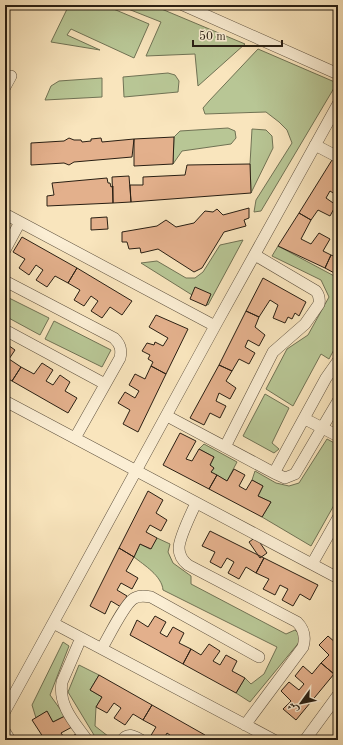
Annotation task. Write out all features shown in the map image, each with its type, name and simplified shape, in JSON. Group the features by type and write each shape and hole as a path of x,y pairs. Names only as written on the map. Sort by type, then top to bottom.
{"street":[{"path":"183,5 205,10 338,74"},
{"path":"5,87 11,76"},
{"path":"5,710 338,104"},
{"path":"316,145 338,157"},
{"path":"5,214 215,326"},
{"path":"5,250 20,222"},
{"path":"225,447 273,352 308,321 320,300 316,291 255,255"},
{"path":"5,281 114,338 118,342 122,352 120,358 76,438"},
{"path":"5,330 105,384"},
{"path":"274,473 305,419 326,378 337,364"},
{"path":"5,401 338,578"},
{"path":"167,416 285,478 295,474 338,401"},
{"path":"305,419 338,436"},
{"path":"196,503 179,544 179,554 184,562 297,622 304,634 303,647 245,725"},
{"path":"312,564 338,519"},
{"path":"102,648 128,604 136,597 146,596 151,597 259,657"},
{"path":"53,623 274,740"},
{"path":"81,638 60,689 61,697 66,710 86,740"},
{"path":"305,740 338,695"},
{"path":"5,732 10,740"},
{"path":"122,740 125,736 131,735 141,740"}],"green space":[{"path":"69,5 104,5 149,24 134,58 71,29 67,35 100,50 51,42"},
{"path":"118,5 152,5 245,44 198,86 195,54 146,56 161,22"},
{"path":"258,49 337,83 261,211 254,212 256,200 292,143 287,130 266,112 205,114 203,108"},
{"path":"168,73 175,75 179,81 178,92 124,97 123,77"},
{"path":"102,78 102,97 45,100 51,86 59,81"},
{"path":"228,128 235,131 236,138 231,144 182,151 173,164 174,137 180,131"},
{"path":"252,129 266,130 272,136 273,148 251,193 250,164"},
{"path":"243,240 208,305 141,263 157,261 186,278 195,278 203,272 220,245"},
{"path":"278,246 338,278 338,342 329,359 321,354 293,406 266,389 287,349 308,335 329,297 321,280 272,256"},
{"path":"5,296 49,318 40,335 5,316"},
{"path":"54,321 111,350 102,367 45,339"},
{"path":"265,394 289,408 272,443 279,449 274,453 243,436"},
{"path":"327,439 338,445 338,498 311,546 262,517 271,502 258,496 263,486 252,480 255,471 276,483 289,486 299,483"},
{"path":"204,444 237,462 227,481 211,472 214,468 210,465 214,457 199,449"},
{"path":"157,538 170,544 168,552 173,563 191,576 191,584 286,634 295,630 300,635 301,640 250,702 236,693 245,678 251,684 264,674 277,647 163,590 162,585 156,576 134,557 140,544 150,549"},
{"path":"63,642 69,646 50,695 65,716 53,722 46,712 36,718 32,705"},
{"path":"79,665 99,675 90,690 102,697 96,707 95,726 113,740 97,740 68,692"}],"building":[{"path":"174,137 173,164 134,166 134,139"},
{"path":"69,138 81,140 82,142 101,138 102,142 134,139 132,157 74,162 69,165 64,163 31,165 31,143 64,141"},
{"path":"332,160 338,163 338,196 330,191 326,198 336,205 330,216 318,210 311,220 299,213"},
{"path":"250,164 251,193 131,202 130,185 143,185 143,177 185,175 187,165"},
{"path":"129,176 131,202 113,203 112,177"},
{"path":"107,178 111,187 113,186 113,203 47,206 47,196 54,195 52,183"},
{"path":"249,208 249,218 244,220 246,226 224,232 202,268 194,272 158,249 141,253 140,248 129,249 127,242 122,242 122,232 157,226 166,220 176,227 194,223 205,211 213,212 217,209 223,215"},
{"path":"299,213 311,220 301,239 311,244 319,233 330,239 323,251 331,255 325,268 278,246"},
{"path":"107,217 108,229 91,230 91,218"},
{"path":"22,237 77,268 68,283 55,276 47,287 36,280 43,270 36,265 29,275 19,268 25,259 13,252"},
{"path":"331,255 338,258 338,275 325,268"},
{"path":"77,268 132,301 122,315 110,307 102,318 91,311 98,301 91,296 84,306 74,300 80,290 68,283"},
{"path":"263,278 306,302 299,316 295,313 292,319 288,317 285,323 273,318 278,305 270,300 259,317 246,311"},
{"path":"195,287 211,294 206,306 190,299"},
{"path":"246,311 259,317 255,327 265,335 259,346 248,340 245,347 255,353 249,364 239,359 232,371 219,365"},
{"path":"156,315 188,329 166,374 151,366 153,362 148,359 150,355 142,351 147,343 154,345 155,342 163,346 168,338 149,327"},
{"path":"5,343 15,350 9,359 21,367 12,381 5,377"},
{"path":"42,363 53,370 46,381 53,385 60,375 70,382 65,391 77,398 68,413 12,381 21,367 34,374"},
{"path":"219,365 232,371 226,381 236,388 230,399 219,393 216,401 226,406 220,418 210,413 204,425 190,418"},
{"path":"151,366 166,374 138,432 123,424 130,410 118,403 125,392 135,398 139,391 129,385 135,374 145,379"},
{"path":"180,433 196,441 186,459 192,461 199,449 214,457 210,465 214,468 211,472 217,475 209,489 163,465"},
{"path":"234,469 245,475 239,486 246,490 252,480 263,486 258,496 271,502 262,517 209,489 217,475 227,481"},
{"path":"148,491 163,500 156,513 167,520 161,531 150,525 146,532 157,538 151,549 140,544 134,557 119,548"},
{"path":"210,531 264,558 256,573 246,567 239,579 228,573 234,562 227,558 221,568 210,562 215,552 202,546"},
{"path":"256,537 267,553 260,558 249,542"},
{"path":"119,548 134,557 126,571 138,578 132,589 121,583 117,590 127,596 121,607 111,601 105,614 90,606"},
{"path":"264,558 318,585 310,600 300,594 293,606 282,600 288,589 280,585 275,595 263,589 269,579 256,573"},
{"path":"155,616 166,622 160,633 167,637 173,627 184,633 179,643 191,649 183,664 130,635 137,620 148,627"},
{"path":"338,624 338,634 333,630"},
{"path":"328,636 337,644 338,642 338,669 334,674 321,663 329,655 319,645"},
{"path":"209,644 220,651 213,661 220,665 226,655 237,661 232,671 245,678 236,693 183,664 191,649 201,655"},
{"path":"321,663 334,674 296,720 283,709 291,701 281,691 289,682 299,690 304,684 295,676 303,666 312,674"},
{"path":"99,675 152,705 143,720 133,714 125,725 114,718 121,708 114,703 107,713 96,707 102,697 90,690"},
{"path":"152,705 205,735 202,740 173,740 174,738 167,733 163,740 155,740 150,737 156,727 143,720"},
{"path":"47,711 53,722 65,716 72,727 61,733 66,740 45,740 32,720"},
{"path":"76,734 80,740 66,740"}]}
